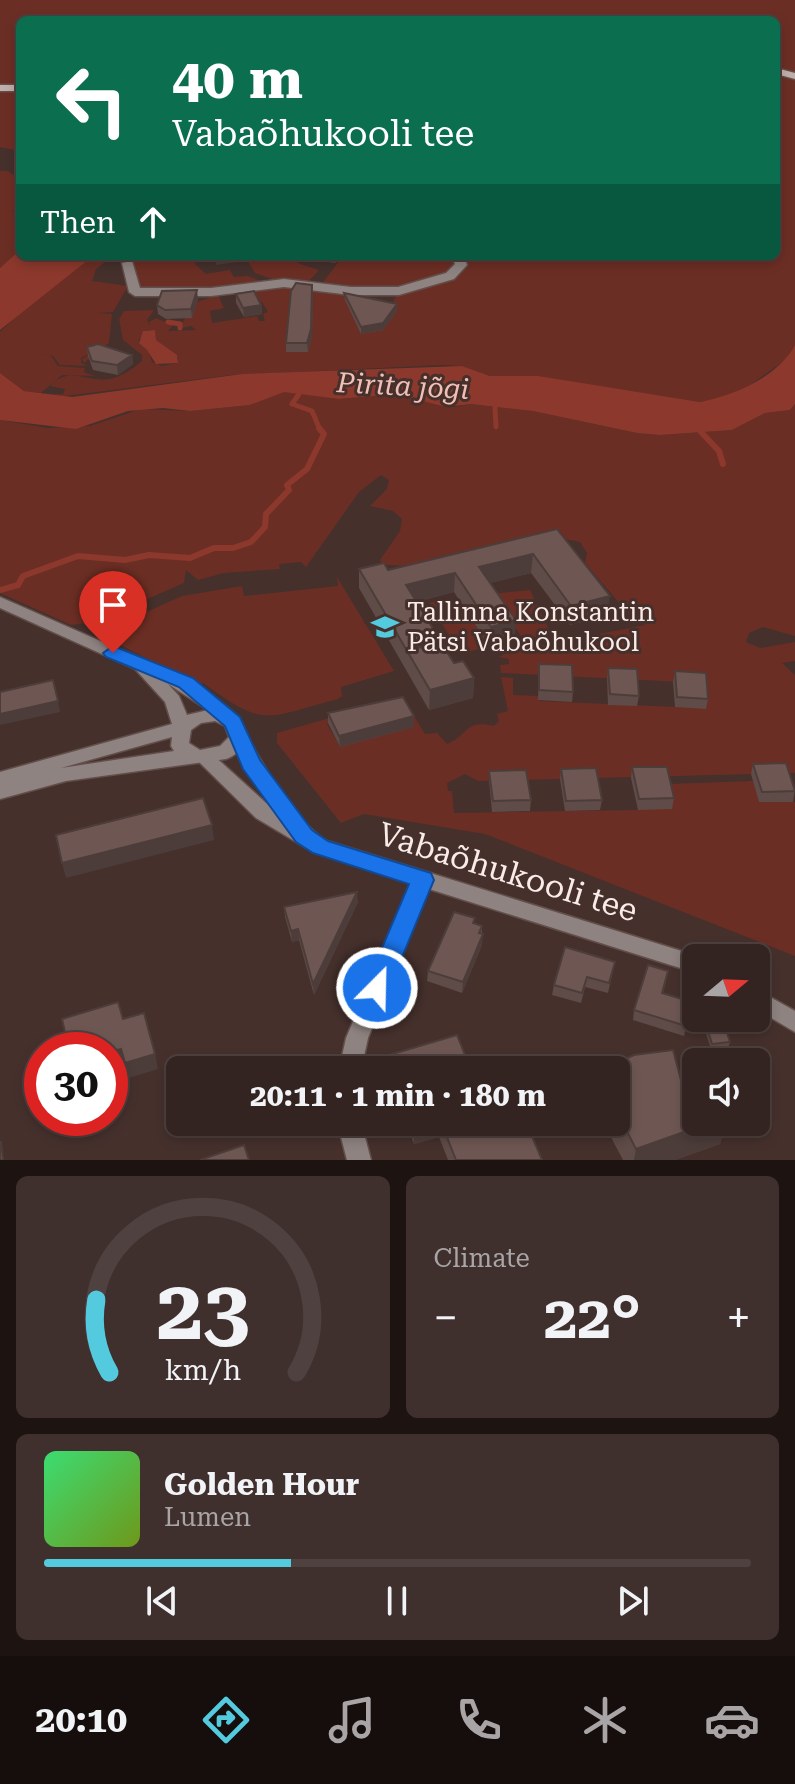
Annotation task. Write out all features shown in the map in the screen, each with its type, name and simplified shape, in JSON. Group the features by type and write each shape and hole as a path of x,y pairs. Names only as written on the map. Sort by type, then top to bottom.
{"street":[{"path":"128,263 135,292 211,292 284,283 367,292 405,291 450,276 461,265 459,260"},
{"path":"0,602 141,666 186,682 237,726 239,738 226,752 66,774 0,792"},
{"path":"141,666 173,700 182,727 180,746 198,756"},
{"path":"0,779 182,727 197,717 226,717"},
{"name":"Vabaõhukooli tee","path":"239,738 251,763 304,836"},
{"name":"Vabaõhukooli tee","path":"198,756 263,813 320,847 682,960"},
{"path":"353,1056 357,1038 423,880"},
{"path":"770,1007 795,1023"},
{"path":"353,1136 359,1160"}],"shaded area":[{"path":"0,0 795,0 795,345 788,358 750,385 721,398 700,402 624,390 490,376 462,366 442,365 231,375 65,396 44,395 63,394 65,389 50,386 64,377 109,379 123,375 142,361 142,355 123,340 119,319 124,311 154,310 147,320 150,326 149,322 156,318 173,325 168,331 196,330 191,326 182,328 182,323 197,302 218,295 224,308 210,311 212,323 257,316 259,321 265,321 263,314 268,312 262,302 256,303 248,290 295,286 392,303 398,293 326,286 324,281 340,260 780,260 780,16 16,16 16,150 0,147","holes":["146,330 155,330 156,340 178,357 178,363 162,366 152,362 149,352 138,341"]},
{"path":"0,171 8,171 16,177 16,210 11,211 16,212 16,254 0,268"},
{"path":"88,260 196,260 195,264 206,274 230,270 234,277 248,276 263,282 212,290 141,289 132,262 105,262 96,269 92,281 128,286 113,312 98,313 112,314 109,343 84,363 82,359 92,352 81,358 81,363 88,366 60,365 53,356 41,354 51,356 58,366 85,368 84,372 95,376 62,375 41,393 24,391 0,373 0,332 37,297"},
{"path":"299,260 297,263 319,270 308,282 272,279 255,273 248,261"},
{"path":"284,391 339,399 396,394 454,407 471,404 534,411 660,435 732,430 765,413 790,410 795,404 795,636 763,627 749,633 746,642 760,648 795,642 795,661 782,663 795,675 795,773 478,781 465,774 447,783 448,791 452,791 454,813 638,810 667,784 753,781 760,802 795,802 795,956 485,834 364,814 341,823 277,743 277,733 347,713 348,718 327,724 340,747 365,706 396,702 408,708 425,734 437,733 447,744 472,726 494,726 499,721 497,714 508,711 501,677 513,678 513,695 538,696 539,701 676,707 703,683 501,673 500,665 509,664 509,659 499,657 508,652 645,625 627,612 585,563 587,553 580,542 555,539 531,541 431,563 407,566 382,564 380,560 400,531 402,519 393,511 370,506 387,489 389,480 381,475 359,492 306,567 301,562 279,564 280,569 224,573 198,580 186,570 184,583 95,622 71,625 0,593 0,420 48,428 90,426 141,409 190,411 250,405"},
{"path":"337,577 394,671 341,687 342,696 338,699 295,711 267,715 240,708 203,683 198,685 107,638 113,627 182,596 242,586 244,596 338,586"},
{"path":"530,590 551,634 523,639 492,594"},
{"path":"452,598 456,603 460,602 489,646 461,654 429,603"}],"water":[{"path":"16,254 16,260 88,260 0,330 0,268"},
{"path":"155,330 156,340 177,355 178,363 156,364 139,343 143,331"},
{"name":"Pirita jõgi","path":"795,345 795,404 790,410 765,413 732,430 660,435 533,411 471,404 446,407 396,394 339,399 284,392 250,405 190,411 163,408 128,411 76,429 0,420 0,373 24,391 72,397 242,374 462,366 490,376 538,376 700,402 754,383 778,366"}],"building":[{"path":"296,283 312,285 311,329 307,343 286,343 291,291"},
{"path":"197,290 191,309 165,310 157,305 162,291"},
{"path":"254,291 261,305 243,308 236,294"},
{"path":"344,293 397,304 383,323 361,327"},
{"path":"98,344 132,355 117,365 92,361 87,347"},
{"path":"557,529 610,596 571,606 533,554 479,567 516,620 491,627 455,573 406,585 440,640 413,647 445,649 454,663 463,661 474,678 430,690 359,569 384,563 388,570"},
{"path":"539,664 572,665 573,692 539,690"},
{"path":"608,668 637,669 639,696 610,694"},
{"path":"675,671 706,673 708,699 677,697"},
{"path":"53,680 58,701 0,714 0,692"},
{"path":"403,697 414,716 339,736 328,713"},
{"path":"786,763 795,791 762,792 753,764"},
{"path":"632,767 667,767 674,798 639,799"},
{"path":"596,768 602,800 566,801 561,769"},
{"path":"526,770 531,800 493,801 489,771"},
{"path":"203,798 212,825 62,863 56,835"},
{"path":"357,892 313,984 298,929 291,931 284,907"},
{"path":"454,912 475,918 473,923 482,926 479,933 483,934 463,982 428,971"},
{"path":"565,947 615,962 609,983 587,977 582,993 554,985"},
{"path":"648,965 668,971 662,993 682,999 682,1025 634,1010"},
{"path":"118,1002 123,1019 144,1013 155,1054 128,1062 128,1032 65,1032 62,1019"},
{"path":"708,1032 727,1032 730,1042 712,1044"},
{"path":"457,1035 465,1056 389,1056"},
{"path":"673,1050 682,1084 682,1133 636,1149 629,1136 630,1057"},
{"path":"447,1136 532,1136 542,1160 456,1160"},
{"path":"244,1145 249,1160 200,1160"}],"waterway":[{"path":"168,322 180,324 180,328"},
{"path":"299,394 292,404 312,411 319,428"},
{"path":"495,407 496,427"},
{"path":"0,590 18,585 23,576 78,556 125,560 149,555 190,558 214,548 233,548 251,542 265,527 266,514 289,490 287,485 307,469 324,434 319,428"},
{"path":"701,432 719,451 723,464"}],"place":[{"name":"Tallinna Konstantin Pätsi Vabaõhukool","path":"385,627"}],"route":[{"path":"113,653 186,682 233,722 251,763 304,836 320,847 423,880 377,988"}]}
